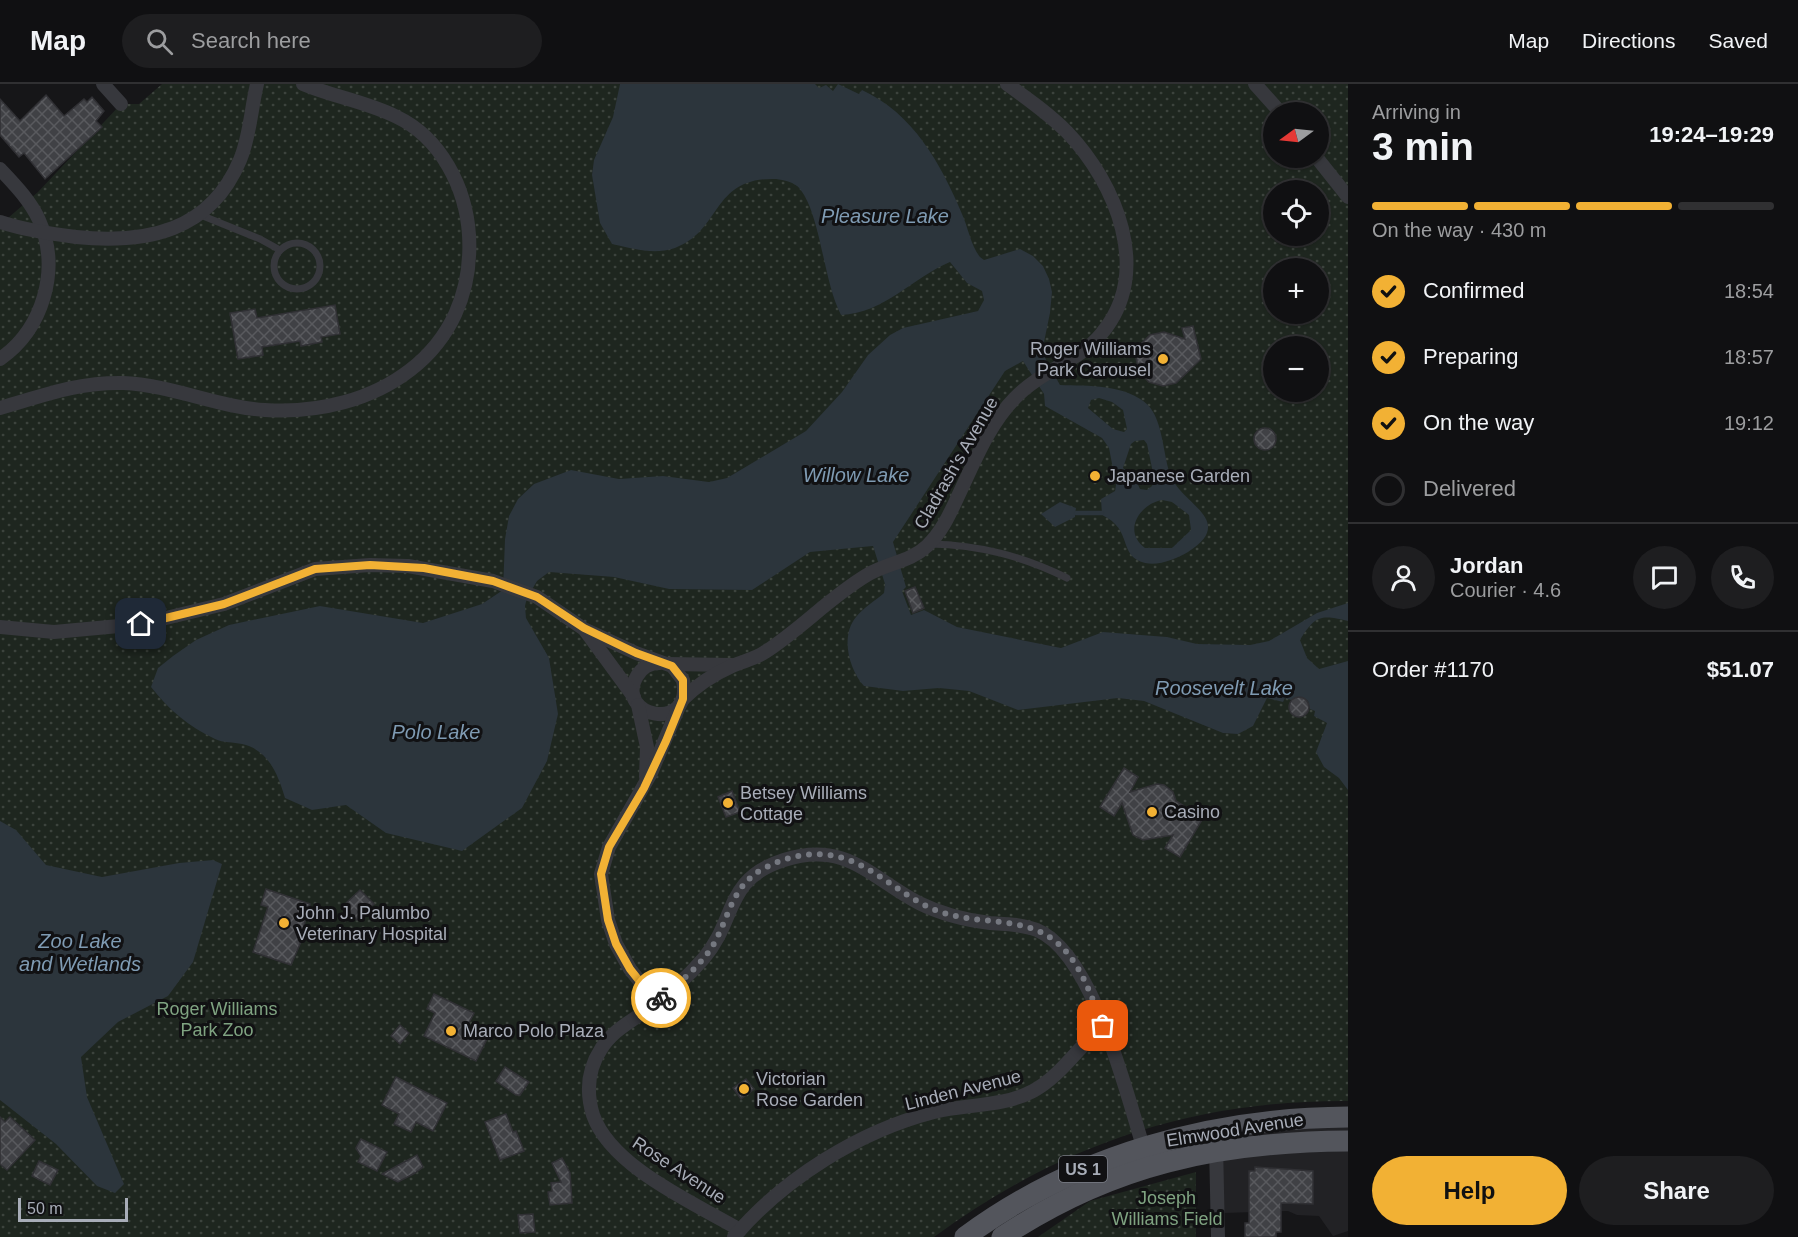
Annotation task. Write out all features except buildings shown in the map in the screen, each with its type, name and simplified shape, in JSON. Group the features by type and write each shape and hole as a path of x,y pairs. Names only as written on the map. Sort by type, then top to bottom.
{"main road":[{"name":"Elmwood Avenue","path":"965,1237 1037,1191 1085,1168 1147,1157 1290,1120 1348,1117"},
{"name":"Elmwood Avenue","path":"1215,1140 1348,1142"},
{"name":"Elmwood Avenue","path":"1002,1237 1147,1157"}],"street":[{"path":"103,84 121,104"},
{"path":"0,222 44,232 106,240 135,239 170,229 198,214 222,190 240,159 257,84"},
{"path":"0,408 63,388 112,383 149,386 249,408 307,408 350,401 372,393 407,372 436,348 456,313 468,269 468,222 453,175 445,160 425,136 398,117 303,84"},
{"name":"Cladrash's Avenue","path":"682,700 710,678 763,653 850,586 879,570 916,555 930,544 942,528 973,465 1002,414 1015,397 1034,381 1086,349 1101,335 1113,318 1124,284 1126,260 1124,237 1111,196 1079,146 1046,112 1007,84"},
{"path":"1255,84 1271,102"},
{"path":"1325,168 1348,197"},
{"path":"0,169 30,204 44,232 47,276 40,311 22,341 0,359"},
{"path":"0,627 54,632 161,620 224,604 301,573 346,566 416,567 493,581 537,597 584,628 677,670 683,680 682,700 644,788 609,847 603,865 602,884 616,944 630,969 656,1002"},
{"path":"584,628 637,702 650,713 658,715 673,711 682,700"},
{"path":"644,788 647,747 633,688 639,672 649,665 664,663"},
{"name":"Cladrash's Avenue","path":"664,663 734,665"},
{"name":"Rose Avenue","path":"737,1234 630,1164 610,1144 593,1113 589,1096 590,1078 601,1049 612,1034 656,1002 705,956 736,894 750,878 786,859 819,855 838,857 866,868 913,900 938,912 970,920 1024,926 1047,935 1065,950 1077,966 1103,1026 1147,1157"},
{"name":"Linden Avenue","path":"737,1234 776,1196 812,1169 873,1136 925,1115 1005,1101 1034,1091 1103,1026"},
{"path":"1215,1140 1218,1237"}],"lane":[{"path":"198,214 260,239 280,250"},
{"path":"297,242 313,249 320,262 316,280 298,289 283,284 274,270 275,259 280,250 297,242"},
{"path":"930,544 965,546 1001,552 1067,578"}],"shaded area":[{"path":"1348,1113 1348,1231 1333,1236 1319,1216 1297,1215 1288,1211 1223,1213 1221,1158 1203,1152 1148,1144"}],"green space":[{"name":"Roger Williams Park Zoo","path":"162,84 1348,84 1348,1101 1291,1103 1236,1109 1182,1119 1130,1134 1079,1153 1030,1177 981,1205 934,1237 0,1237 0,225 38,192 121,104 139,104"},
{"name":"Joseph Williams Field","path":"1196,1172 1196,1237 1038,1237 1090,1201"}],"water":[{"path":"620,84 815,84 819,88 826,85 833,91 838,84 859,94 862,90 896,112 911,126 935,159 954,195 980,257 984,260 1020,249 1033,256 1043,266 1052,292 1042,352 1060,385 1094,386 1118,390 1139,398 1148,405 1160,429 1170,474 1176,485 1202,512 1207,521 1208,531 1202,541 1178,557 1156,564 1136,560 1131,555 1118,528 1102,515 1101,499 1115,491 1116,485 1109,448 1102,438 1045,406 1044,394 1023,361 1005,371 893,542 906,587 902,591 911,615 924,610 957,627 1061,648 1103,632 1167,637 1197,644 1250,645 1269,641 1317,613 1348,603 1348,621 1331,618 1319,619 1310,626 1300,640 1307,658 1319,669 1348,661 1348,790 1339,778 1324,767 1316,752 1327,723 1314,716 1315,711 1310,709 1308,701 1302,697 1291,700 1285,698 1283,702 1267,698 1253,726 1238,734 1223,733 1144,701 1118,698 1018,710 969,691 939,688 903,691 864,686 854,671 848,653 848,634 856,617 884,593 885,584 873,546 810,552 752,590 669,589 614,577 549,572 537,581 525,606 526,618 549,658 558,714 547,761 522,808 462,851 386,833 346,805 312,810 285,798 275,772 259,752 242,744 215,739 196,729 172,710 151,687 158,668 196,640 229,625 320,606 423,623 482,604 503,590 505,539 509,516 518,499 534,484 571,470 619,479 663,476 709,482 727,478 806,431 842,392 868,355 890,335 903,328 978,311 984,300 982,291 967,283 950,262 885,302 857,313 841,315 807,201 795,185 776,179 755,181 739,187 728,195 701,230 690,240 675,248 652,251 612,244 600,223 592,175 594,160 613,117","holes":["1099,398 1112,402 1123,410 1127,429 1124,432 1113,429 1088,408 1091,400","1144,440 1147,444 1154,478 1152,486 1147,490 1140,489 1135,478 1123,468 1131,444","1162,500 1172,502 1189,515 1191,530 1172,548 1145,548 1135,534 1134,526 1141,512"]},
{"path":"1060,502 1076,508 1075,517 1055,527 1041,514"},
{"name":"Zoo Lake and Wetlands","path":"0,821 16,830 46,865 102,877 179,863 213,860 222,864 193,962 168,996 118,1022 81,1057 87,1097 124,1184 115,1193 97,1186 56,1144 0,1100"}],"waterway":[{"path":"1076,513 1102,513"}],"way so far":[{"path":"661,998 695,968 713,946 731,903 750,878 760,870 786,859 829,855 872,871 913,900 938,912 970,920 1024,926 1047,935 1065,950 1077,966 1103,1026"}],"place":[{"name":"Roger Williams Park Carousel","path":"1163,359"},
{"name":"Japanese Garden","path":"1095,476"},
{"name":"Betsey Williams Cottage","path":"728,803"},
{"name":"Casino","path":"1152,812"},
{"name":"John J. Palumbo Veterinary Hospital","path":"284,923"},
{"name":"Marco Polo Plaza","path":"451,1031"},
{"name":"Victorian Rose Garden","path":"744,1089"}],"route":[{"path":"141,624 182,616 224,604 315,569 370,565 408,566 469,575 512,587 542,600 602,637 660,663 672,666 683,680 685,687 683,699 644,788 609,847 601,874 611,933 621,955 656,1002 661,998"}],"water label":[{"name":"Pleasure Lake","path":"885,216"},
{"name":"Willow Lake","path":"856,475"},
{"name":"Roosevelt Lake","path":"1224,688"},
{"name":"Polo Lake","path":"436,732"}]}
